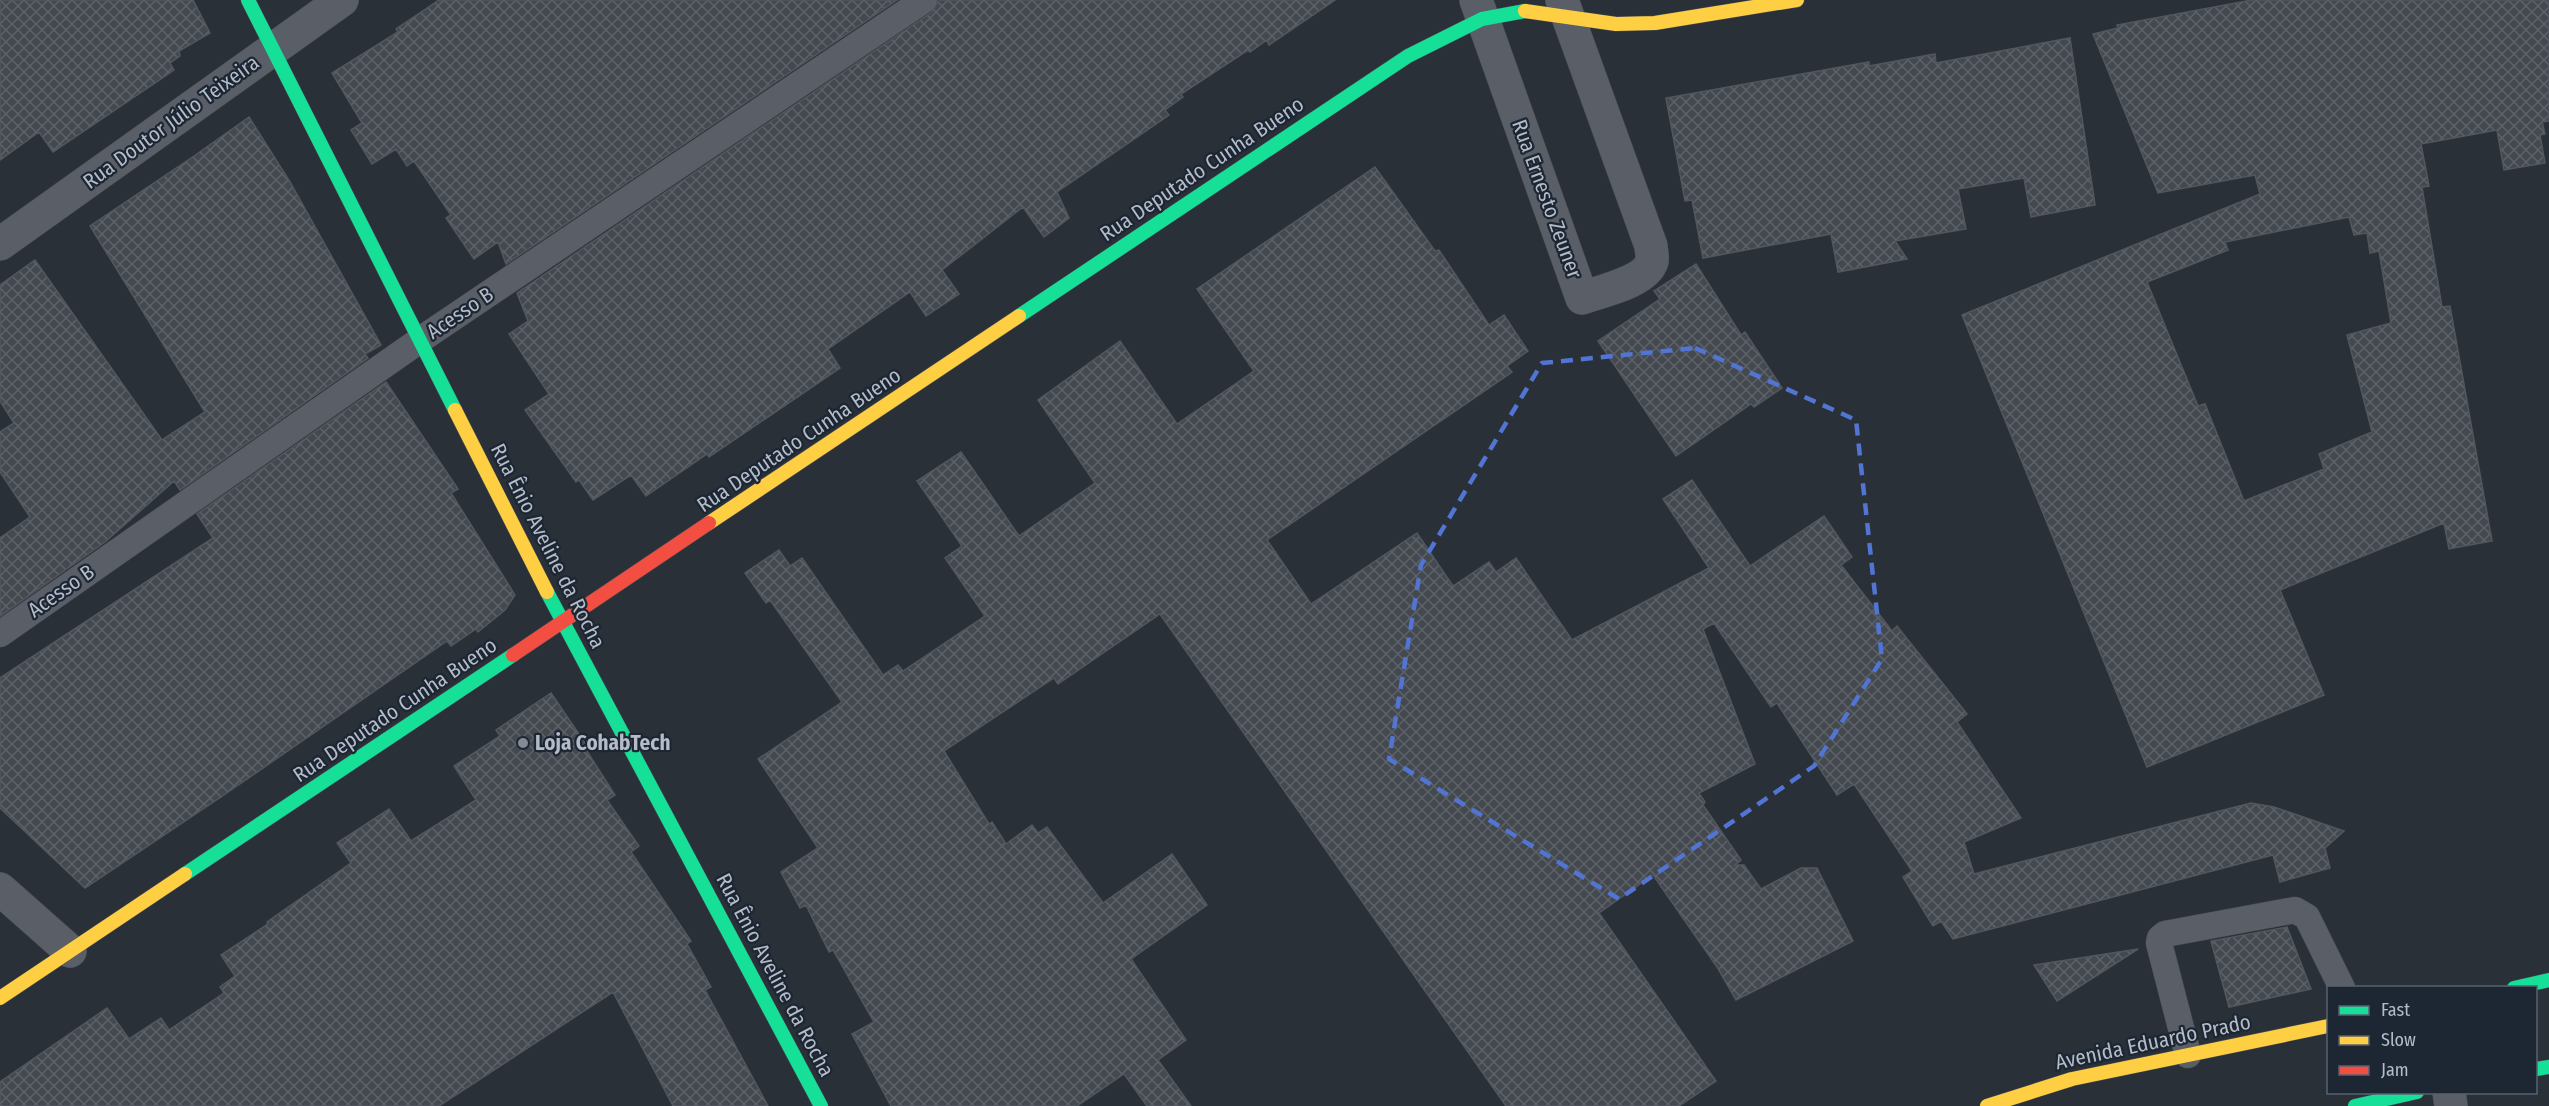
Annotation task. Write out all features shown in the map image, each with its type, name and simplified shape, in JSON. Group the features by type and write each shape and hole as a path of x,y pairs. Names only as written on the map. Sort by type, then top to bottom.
{"street":[{"name":"Rua Ênio Aveline da Rocha","path":"248,0 563,623 821,1106"},
{"name":"Rua Doutor Júlio Teixeira","path":"0,244 342,0"},
{"name":"Rua Deputado Cunha Bueno","path":"70,951 1479,10 1565,8 1616,24 1655,23 1797,0"},
{"name":"Rua Ernesto Zeuner","path":"1479,10 1582,298 1635,279 1646,272 1652,260 1651,246 1565,8"},
{"path":"0,890 70,951 0,998"},
{"path":"2519,986 2549,980"},
{"name":"Avenida Eduardo Prado","path":"1988,1106 2072,1079 2327,1026"},
{"path":"2355,1106 2408,1094"}],"lane":[{"name":"Acesso B","path":"0,634 420,340 924,0"},
{"path":"2187,1055 2159,943 2160,938 2165,934 2295,910 2302,912 2307,917 2342,986"}],"highlighted area":[{"path":"1695,348 1856,420 1882,659 1814,766 1619,899 1389,759 1421,565 1542,363"}],"building":[{"path":"0,0 193,0 210,33 179,51 180,56 170,63 174,70 53,152 39,132 0,160"},
{"path":"439,0 897,0 506,264 498,242 474,259 446,218 451,215 414,161 407,166 396,149 372,164 351,130 362,123 332,73 398,32 396,29"},
{"path":"939,0 1335,0 1269,45 1267,40 1250,52 1248,50 1181,94 1183,97 1165,110 1169,115 1057,192 1069,218 1044,237 1023,207 942,270 959,294 926,316 910,292 828,349 840,368 709,457 707,454 646,496 631,475 593,500 579,480 576,482 525,410 549,394 509,334 528,321 517,293 932,12"},
{"path":"2252,0 2549,0 2549,121 2542,122 2545,134 2540,135 2545,163 2504,170 2497,130 2421,144 2429,186 2422,187 2442,307 2450,306 2492,541 2449,549 2444,523 2280,590 2324,695 2147,767 1962,315 2260,194 2255,175 2158,193 2093,34 2118,28 2117,25","holes":["2349,217 2354,235 2367,233 2370,253 2379,251 2391,323 2347,335 2372,432 2319,454 2324,469 2244,501 2205,404 2198,406 2147,282 2228,250 2225,242"]},
{"path":"2070,38 2095,205 2031,217 2024,178 1958,189 1966,229 1895,241 1907,259 1838,272 1831,234 1703,258 1692,200 1685,201 1666,98 1869,62 1869,66 1935,54 1936,63"},
{"path":"249,117 290,182 381,345 365,354 368,358 180,490 174,481 105,542 0,616 0,538 30,517 0,472 0,432 14,423 0,401 0,285 35,260 162,440 205,412 90,226"},
{"path":"1375,167 1435,251 1439,250 1489,325 1504,315 1528,351 1507,366 1512,372 1267,540 1311,604 1417,533 1453,586 1489,562 1496,572 1516,558 1572,640 1709,568 1663,499 1692,480 1750,566 1824,516 1852,557 1841,565 1892,631 1897,626 1967,714 1957,722 2021,818 1964,842 1974,874 2251,803 2274,807 2344,831 2325,848 2330,868 2280,882 2273,855 1953,939 1941,921 1933,926 1903,877 1912,871 1854,784 1837,795 1777,703 1771,707 1714,623 1703,629 1755,764 1699,793 1705,802 1703,805 1741,860 1735,865 1744,865 1761,889 1801,868 1817,868 1853,941 1736,1000 1717,967 1653,875 1599,913 1716,1081 1679,1106 1506,1106 1160,614 1058,684 1054,678 944,751 989,824 992,822 1006,844 1032,825 1038,833 1047,827 1103,903 1172,854 1207,905 1131,959 1186,1040 1158,1060 1191,1106 1147,1106 1124,1074 1077,1106 891,1106 852,1034 874,1022 833,950 829,952 806,905 800,908 781,872 818,848 758,759 842,702 770,600 766,603 745,573 779,550 790,566 802,558 883,675 898,665 903,671 985,616 945,558 962,546 917,481 961,452 1019,536 1095,483 1038,400 1120,341 1177,424 1254,371 1197,289"},
{"path":"1696,264 1741,335 1745,332 1782,388 1754,407 1751,404 1676,456 1598,341 1660,299 1654,291"},
{"path":"386,382 458,489 451,493 515,595 505,610 478,632 476,629 451,646 447,641 85,888 0,808 0,678 213,538 197,514"},
{"path":"551,693 585,743 583,745 615,795 607,800 639,846 631,852 691,941 687,944 711,987 705,990 768,1106 673,1106 613,992 439,1106 0,1106 0,1082 107,1008 129,1039 161,1018 169,1030 224,993 220,987 235,976 221,955 268,924 267,922 351,863 337,843 389,809 411,841 476,800 454,766 500,736 496,730"},
{"path":"2287,927 2311,989 2229,1007 2211,941"},
{"path":"2138,949 2057,1001 2034,965"}],"traffic: fast":[{"path":"248,0 455,410"},
{"path":"1019,316 1408,56 1482,19 1525,11"},
{"path":"547,592 821,1106"},
{"path":"185,874 513,655"},
{"path":"2523,986 2549,980"},
{"path":"2537,1069 2549,1067"},
{"path":"2355,1106 2408,1094"}],"traffic: slow":[{"path":"1525,11 1616,24 1655,23 1797,0"},
{"path":"709,523 1019,316"},
{"path":"455,410 547,592"},
{"path":"0,998 185,874"},
{"path":"1987,1106 2072,1079 2327,1026"}],"traffic: jam":[{"path":"513,655 709,523"}],"place":[{"name":"Loja CohabTech","path":"523,743"}]}
